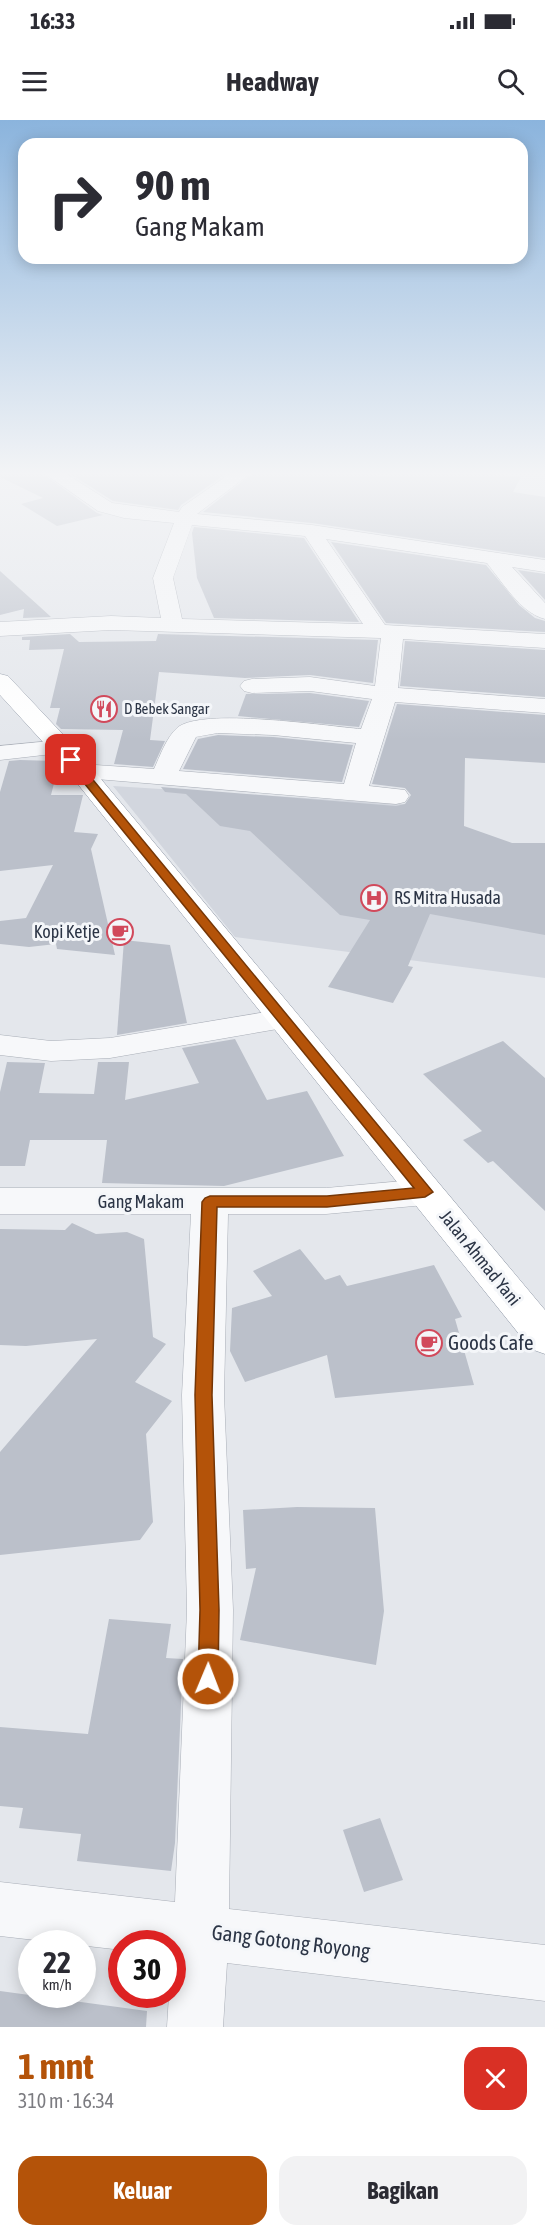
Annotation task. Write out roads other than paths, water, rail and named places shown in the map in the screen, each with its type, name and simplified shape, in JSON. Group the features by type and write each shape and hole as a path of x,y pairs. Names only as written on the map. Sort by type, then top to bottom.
{"highway":[{"name":"Jalan Ahmad Yani","path":"0,681 61,747 545,1338"}],"street":[{"path":"169,562 163,578 173,625"},
{"path":"329,562 385,631 386,694 370,737 354,794"},
{"path":"497,562 541,607"},
{"path":"516,562 545,566"},
{"path":"0,629 111,623 385,631 545,641"},
{"path":"252,686 310,684 386,694 545,706"},
{"path":"163,777 186,732 195,727 221,725 370,737"},
{"path":"0,753 61,747"},
{"path":"81,772 396,796"},
{"path":"0,1045 51,1051 110,1048 284,1019"},
{"name":"Gang Makam","path":"0,1201 327,1202 425,1192"},
{"path":"195,2027 201,1931 210,1610 204,1395 210,1202"},
{"name":"Gang Gotong Royong","path":"0,1909 545,1973"}],"place":[{"name":"D Bebek Sangar","path":"104,709"},
{"name":"RS Mitra Husada","path":"374,898"},
{"name":"Kopi Ketje","path":"120,932"},
{"name":"Goods Cafe","path":"429,1343"}]}
